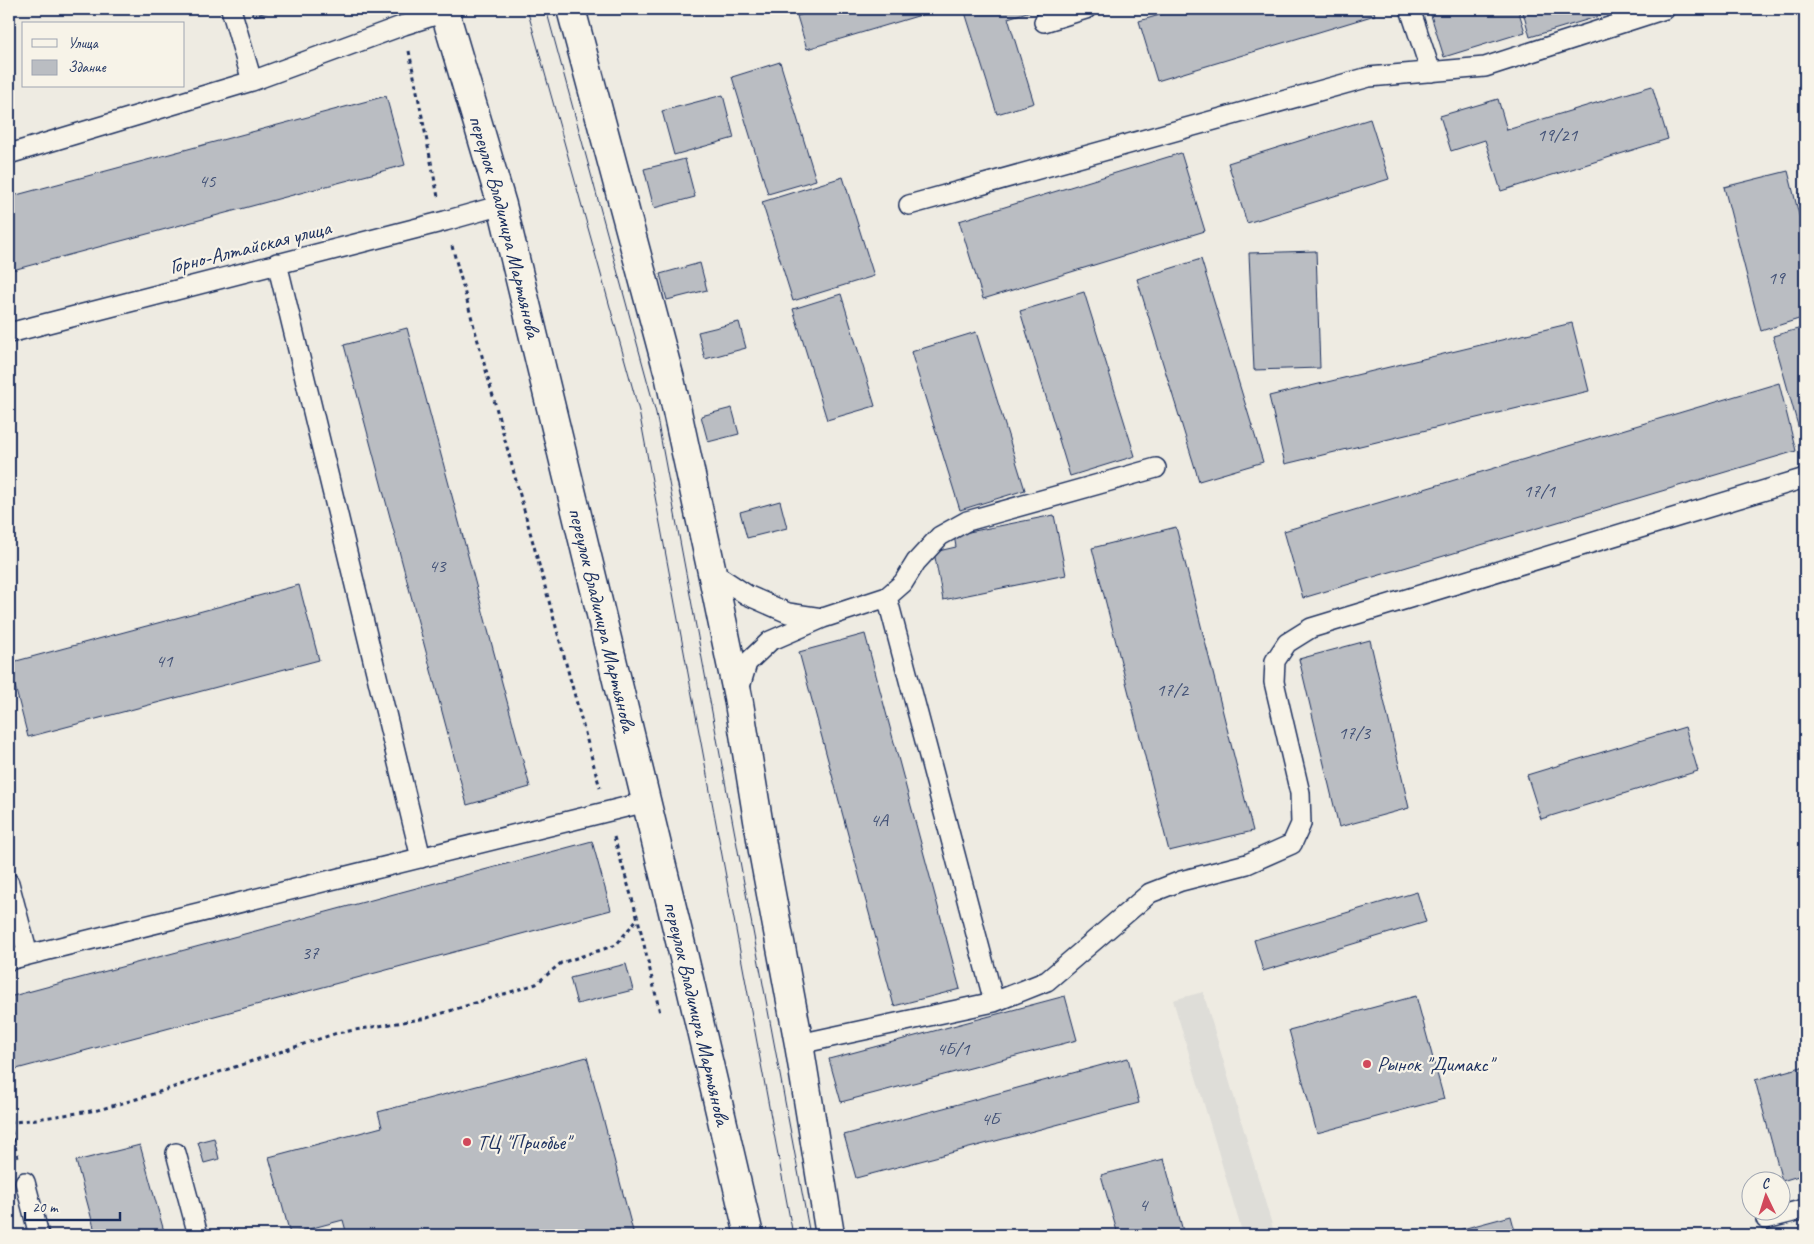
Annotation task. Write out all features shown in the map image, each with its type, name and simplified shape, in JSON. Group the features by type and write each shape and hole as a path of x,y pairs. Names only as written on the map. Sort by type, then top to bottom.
{"street":[{"path":"571,9 670,379 712,572 738,697 763,851 799,1044 830,1235"},
{"name":"переулок Владимира Мартьянова","path":"444,10 502,205 749,1235"}],"lane":[{"path":"231,9 252,81"},
{"path":"1044,22 1086,9"},
{"path":"1410,9 1432,72"},
{"path":"909,205 1369,77 1485,67 1666,9"},
{"path":"9,154 252,81 444,10"},
{"name":"Горно-Алтайская улица","path":"9,333 502,205"},
{"path":"276,263 420,858"},
{"path":"738,697 747,662 770,641 824,618 887,597 903,583 916,562 940,536 968,521 1156,468"},
{"path":"799,1044 994,1002 1047,981 1150,893 1181,881 1247,864 1292,844 1301,824 1300,793 1274,682 1275,661 1287,643 1311,628 1805,478"},
{"path":"712,572 747,595 788,613 824,618"},
{"path":"887,597 994,1002"},
{"path":"9,960 646,802"},
{"path":"9,883 28,955"},
{"path":"176,1153 198,1235"},
{"path":"24,1182 39,1235"},
{"path":"1792,1213 1805,1209"}],"path":[{"path":"404,25 445,221 606,812 638,919 660,1013"},
{"path":"24,1182 9,1123 98,1110 147,1096 337,1033 426,1018 536,984 561,963 616,945 638,919"}],"shaded area":[{"path":"1203,992 1275,1235 1243,1235 1173,1000"}],"building":[{"path":"251,9 277,9 253,16"},
{"path":"582,9 613,9 584,16"},
{"path":"821,9 941,9 807,49 797,16"},
{"path":"964,9 1037,9 1008,18 1034,103 997,114"},
{"path":"1180,9 1373,9 1375,15 1157,81 1139,21"},
{"path":"1429,9 1518,9 1525,32 1444,57"},
{"path":"1522,9 1623,9 1530,37"},
{"path":"780,62 816,180 768,194 732,77"},
{"path":"1652,86 1668,139 1501,191 1485,140 1451,151 1440,116 1498,99 1507,130"},
{"path":"723,95 734,138 674,155 662,111"},
{"path":"386,96 405,165 9,271 9,197"},
{"path":"1370,119 1389,179 1247,223 1228,163"},
{"path":"1181,153 1205,231 983,299 959,221"},
{"path":"685,159 695,197 654,208 644,169"},
{"path":"1788,171 1805,239 1805,317 1761,331 1724,187"},
{"path":"843,177 874,276 793,301 762,202"},
{"path":"1316,251 1320,368 1254,370 1249,253"},
{"path":"1201,259 1263,462 1199,481 1137,279"},
{"path":"700,263 707,290 667,300 660,274"},
{"path":"1084,292 1135,456 1070,476 1020,311"},
{"path":"841,294 875,406 827,420 793,309"},
{"path":"739,322 746,348 705,359 698,332"},
{"path":"1572,323 1589,391 1285,464 1269,396"},
{"path":"1805,327 1805,451 1773,336"},
{"path":"407,328 530,787 467,805 344,345"},
{"path":"976,332 1025,490 960,510 911,352"},
{"path":"1779,383 1796,451 1303,598 1284,531"},
{"path":"732,408 739,434 708,442 701,416"},
{"path":"780,501 787,528 747,538 740,512"},
{"path":"1054,515 1066,575 943,600 934,552 956,547 954,535"},
{"path":"1176,527 1253,831 1169,851 1092,548"},
{"path":"299,585 319,660 28,737 9,663"},
{"path":"865,634 960,989 894,1006 799,652"},
{"path":"1370,640 1409,808 1339,827 1299,659"},
{"path":"1685,727 1698,771 1541,819 1527,775"},
{"path":"592,841 611,910 9,1071 9,997"},
{"path":"1417,892 1426,922 1263,971 1254,940"},
{"path":"626,964 633,990 577,1004 570,978"},
{"path":"1065,996 1077,1040 841,1102 829,1059"},
{"name":"Рынок \"Димакс\"","path":"1416,996 1444,1099 1317,1133 1289,1030"},
{"name":"ТЦ \"Приобье\"","path":"587,1057 634,1235 347,1235 343,1220 290,1234 269,1157 382,1127 378,1112"},
{"path":"1128,1058 1139,1103 856,1178 844,1135"},
{"path":"1805,1066 1805,1174 1792,1178 1792,1172 1780,1172 1755,1080"},
{"path":"214,1138 219,1159 204,1163 198,1142"},
{"path":"140,1145 165,1235 96,1235 76,1161"},
{"path":"1164,1159 1184,1235 1118,1235 1101,1175"},
{"path":"1511,1216 1516,1235 1440,1235"}],"tram line":[{"path":"527,9 639,411 793,1235"},
{"path":"546,9 656,413 810,1235"}],"place":[{"name":"Рынок \"Димакс\"","path":"1367,1064"},
{"name":"ТЦ \"Приобье\"","path":"467,1142"}]}
